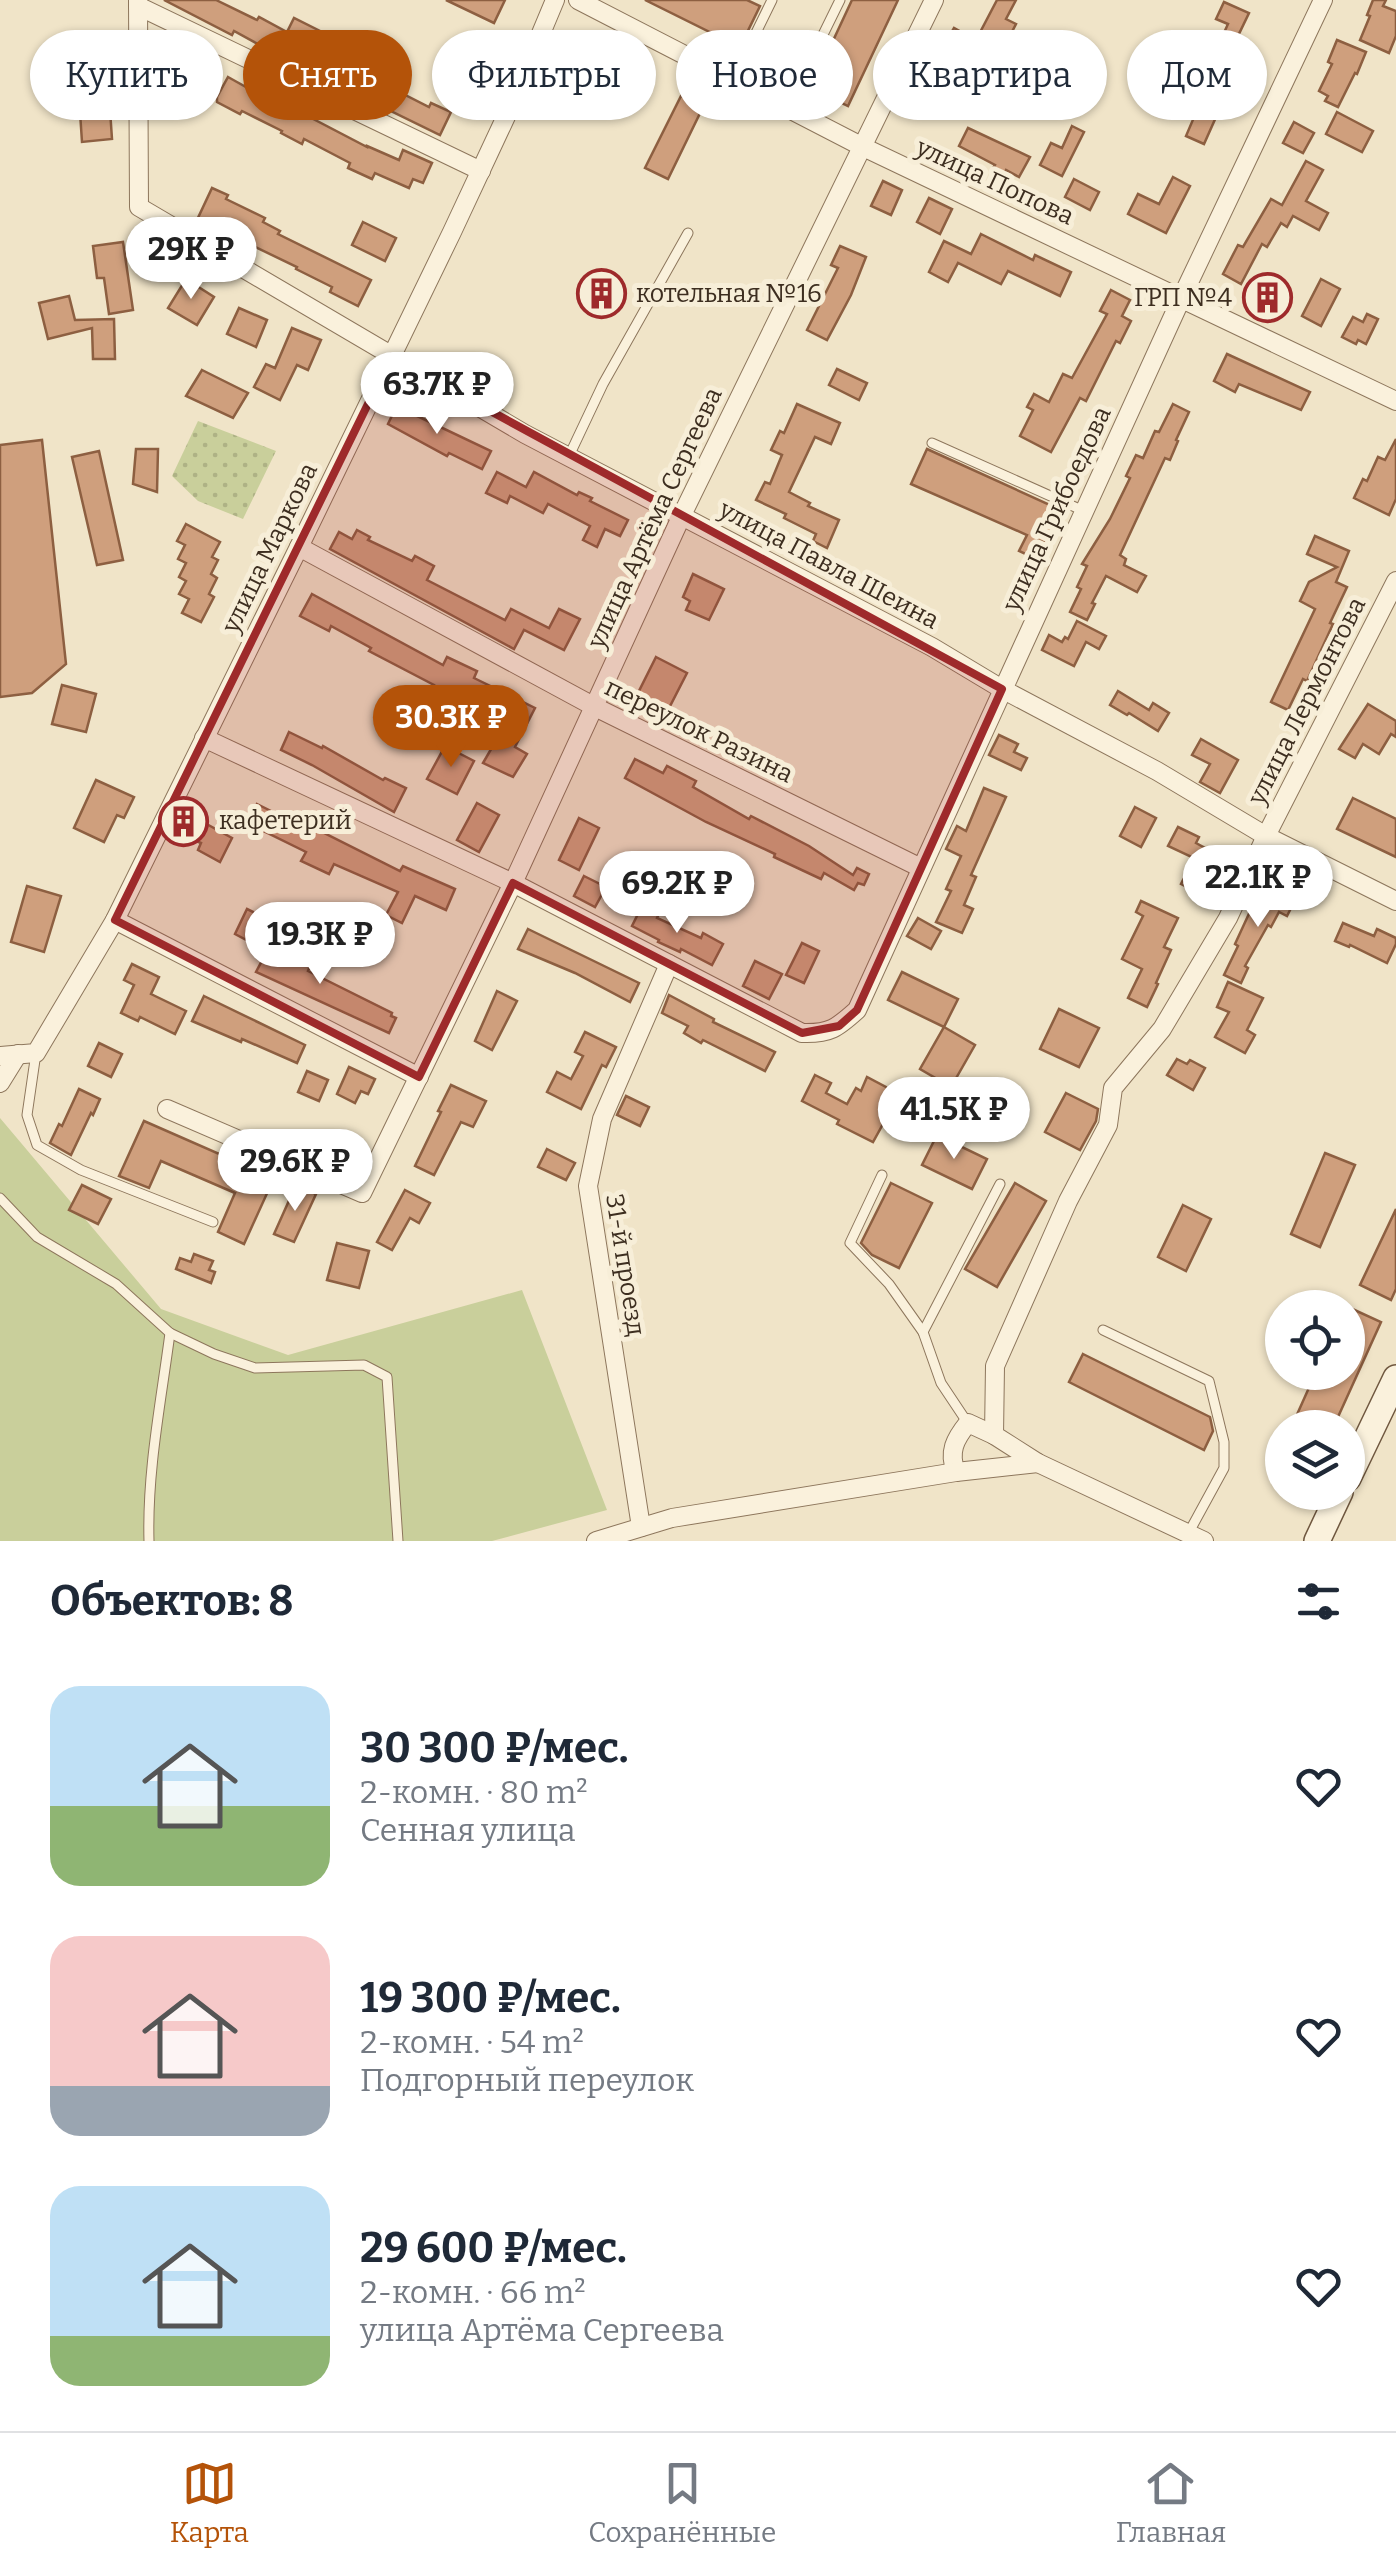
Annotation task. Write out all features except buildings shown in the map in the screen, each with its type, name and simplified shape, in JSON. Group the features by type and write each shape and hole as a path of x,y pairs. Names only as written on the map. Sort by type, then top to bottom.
{"street":[{"name":"улица Маркова","path":"0,1083 114,920 481,171 555,0"},
{"name":"улица Попова","path":"578,0 676,50"},
{"name":"улица Артёма Сергеева","path":"167,1109 362,1192 514,883 682,515 934,0"},
{"name":"улица Грибоедова","path":"669,964 802,1033 830,1031 857,1010 1181,299 1322,0"},
{"path":"138,3 481,171"},
{"name":"улица Павла Шеина","path":"138,3 139,206 391,357 569,457 932,647 1266,836 1396,901"},
{"name":"улица Попова","path":"811,120 1396,401"},
{"name":"переулок Разина","path":"299,547 595,708 921,868"},
{"name":"улица Лермонтова","path":"994,1435 995,1366 1068,1201 1108,1125 1113,1088 1162,1028 1228,918 1396,581"},
{"path":"204,738 514,883 669,964"},
{"path":"114,920 419,1077"},
{"name":"31-й проезд","path":"641,1527 588,1186 602,1119 669,964"},
{"path":"1365,1443 1396,1378"},
{"path":"956,1472 952,1452 968,1422 1038,1462 1196,1538"},
{"path":"596,1541 672,1518 1038,1462"},
{"path":"1317,1541 1332,1510"}],"lane":[{"path":"758,30 772,0"},
{"path":"826,30 840,0"},
{"path":"569,457 603,384 688,233"},
{"path":"932,443 1084,511"},
{"path":"18,1054 27,1115 37,1145 81,1170 214,1222"},
{"path":"882,1174 850,1243 889,1284 922,1332 941,1383 968,1422"},
{"path":"922,1332 1000,1184"},
{"path":"0,1198 38,1237 116,1284 170,1333 214,1354 255,1368 364,1365 387,1377 398,1541"},
{"path":"1103,1330 1209,1382 1224,1442 1224,1468 1196,1538"},
{"path":"149,1541 148,1511 170,1333"}],"highlighted area":[{"path":"391,357 1002,689 857,1010 839,1026 802,1033 513,883 419,1077 115,920"}],"green space":[{"path":"198,421 276,451 243,519 198,501 172,476"},
{"path":"0,1118 161,1309 288,1355 522,1290 607,1510 492,1541 0,1541"}],"place":[{"name":"котельная №16","path":"601,294"},
{"name":"ГРП №4","path":"1267,298"},
{"name":"кафетерий","path":"184,821"}]}
